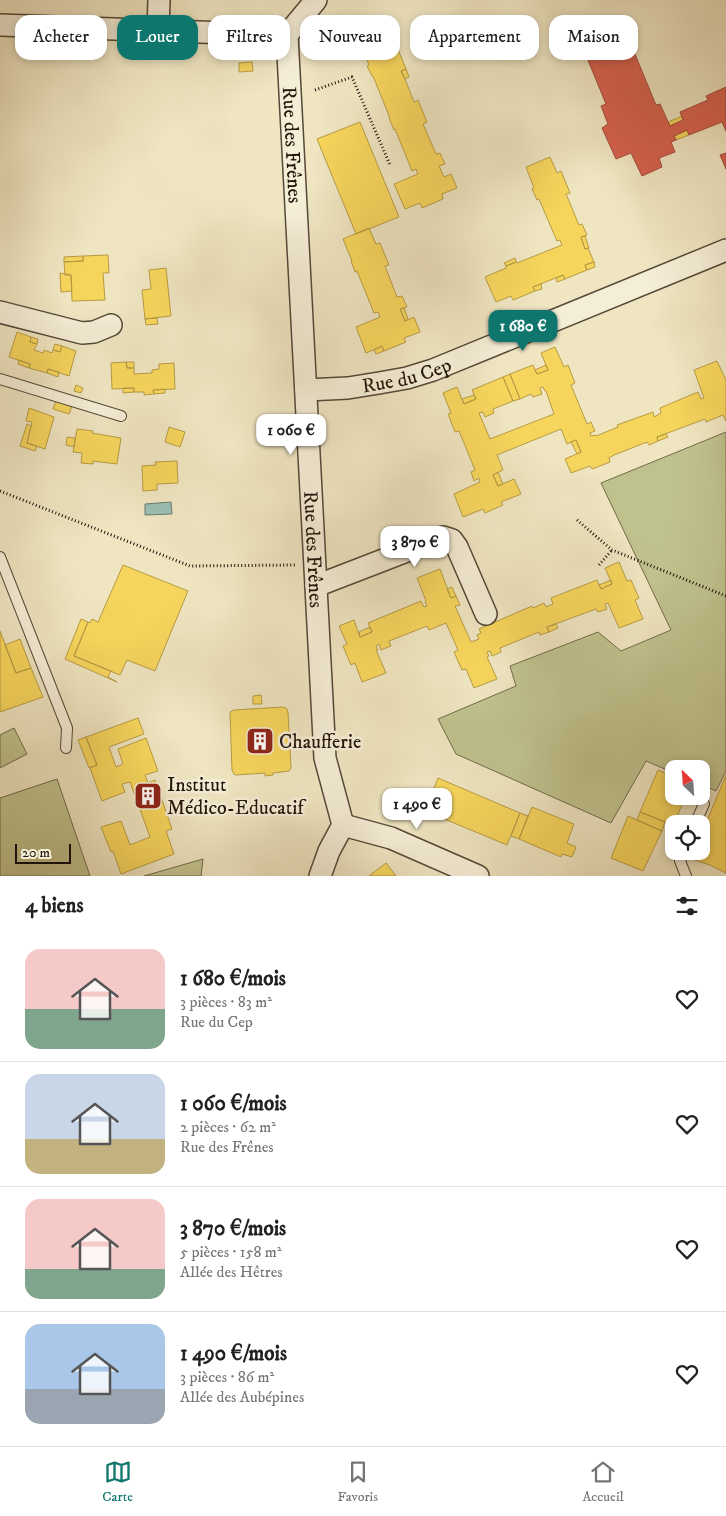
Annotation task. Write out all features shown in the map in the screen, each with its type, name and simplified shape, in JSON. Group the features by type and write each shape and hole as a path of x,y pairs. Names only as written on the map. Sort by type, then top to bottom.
{"street":[{"path":"158,15 159,0"},
{"path":"290,31 316,0"},
{"path":"0,25 117,29"},
{"name":"Rue des Frênes","path":"288,60 325,758 343,825"},
{"name":"Rue du Cep","path":"306,390 348,388 388,382 433,370 726,250"},
{"path":"0,312 82,333 94,332 111,325"},
{"path":"316,586 443,537 452,540 457,547 486,614"},
{"path":"320,876 329,851 343,825 391,838 478,876"}],"lane":[{"path":"0,379 121,416"},
{"path":"0,557 67,728 66,748"},
{"path":"680,860 686,876"}],"path":[{"path":"315,90 352,77 390,165"},
{"path":"0,491 190,566 294,565 314,563"},
{"path":"576,520 612,550 726,596"},
{"path":"599,565 612,550"}],"green space":[{"path":"726,432 726,771 716,791 710,788 710,760 665,760 665,769 646,761 611,823 456,754 438,719 516,686 510,666 598,632 621,651 671,630 601,483"},
{"path":"14,728 27,754 0,768 0,735"},
{"path":"57,779 90,876 0,876 0,798"},
{"path":"203,859 201,876 144,876"}],"water":[{"path":"171,502 172,514 145,515 145,504"}],"building: Logements":[{"path":"400,54 406,69 401,71 414,102 418,100 427,122 423,124 436,154 440,153 445,164 439,166 444,177 451,174 457,188 442,194 443,199 422,208 420,203 405,209 394,184 418,174 416,169 412,171 373,76 367,66 369,65 367,60 400,60"},
{"path":"252,62 253,71 239,72 239,63"},
{"path":"406,69 409,77 405,79 401,71"},
{"path":"682,116 683,120 670,126 668,122"},
{"path":"360,122 399,217 356,234 317,139"},
{"path":"687,130 689,135 676,140 674,136"},
{"path":"550,157 557,173 561,171 570,193 566,194 579,225 582,224 587,235 581,237 585,249 588,248 594,262 585,265 587,270 565,279 563,275 533,287 535,291 513,300 511,296 496,302 485,277 506,268 506,266 562,245 560,240 557,241 539,199 537,200 526,167"},
{"path":"369,228 376,244 380,243 389,265 385,266 397,297 402,296 407,307 400,309 405,321 414,317 420,332 404,338 406,342 384,351 382,346 366,353 356,327 380,317 378,312 374,313 357,271 355,272 343,239"},
{"path":"585,236 589,248 585,249 581,237"},
{"path":"108,255 109,273 103,273 105,300 72,301 71,275 65,275 64,262 83,261 83,256"},
{"path":"83,256 83,261 64,262 64,257"},
{"path":"515,258 516,262 506,266 504,263"},
{"path":"594,262 595,267 587,270 585,265"},
{"path":"166,268 171,316 145,319 142,290 151,289 149,270"},
{"path":"60,273 71,275 72,291 61,292"},
{"path":"563,275 565,279 557,282 556,278"},
{"path":"541,284 542,289 535,291 533,287"},
{"path":"404,308 408,319 405,321 400,309"},
{"path":"157,318 158,324 146,325 145,319"},
{"path":"17,332 31,337 30,342 37,344 34,350 43,353 44,350 52,353 53,350 60,352 62,346 76,351 69,376 48,369 47,373 29,368 30,364 9,357"},
{"path":"31,337 38,339 37,344 30,342"},
{"path":"55,344 62,346 60,352 53,350"},
{"path":"382,346 384,351 376,354 374,350"},
{"path":"555,347 564,367 568,365 575,383 571,385 587,424 591,422 595,431 590,433 591,436 596,436 618,427 617,425 653,412 654,417 661,413 660,408 698,392 701,399 704,398 694,370 717,361 726,380 726,421 723,415 706,422 705,419 657,437 658,441 649,445 647,442 614,455 609,458 610,462 592,469 590,466 571,473 565,459 581,452 576,440 567,444 561,429 497,455 503,470 493,475 498,486 514,479 521,494 501,502 503,505 485,513 483,509 463,517 454,494 480,482 479,478 474,481 471,472 475,470 459,431 455,432 448,414 451,413 443,393 457,387 464,404 476,399 472,390 503,377 513,401 493,409 494,413 485,417 483,412 479,413 490,439 554,414 543,387 540,388 542,394 533,397 531,394 520,399 510,374 533,365 537,374 548,370 541,353"},
{"path":"19,360 30,364 29,368 18,364"},
{"path":"126,362 127,368 134,368 134,374 152,373 152,370 159,369 159,364 174,363 175,389 153,390 154,394 144,395 144,392 134,392 134,388 112,389 111,363"},
{"path":"126,362 134,362 134,368 127,368"},
{"path":"546,365 548,370 537,374 535,370"},
{"path":"48,369 59,372 58,377 47,373"},
{"path":"510,374 520,399 513,401 503,377"},
{"path":"76,385 83,388 81,393 74,391"},
{"path":"123,388 134,388 134,392 123,393"},
{"path":"165,389 165,393 154,394 153,390"},
{"path":"474,395 476,399 464,404 462,399"},
{"path":"56,401 72,406 69,414 53,409"},
{"path":"29,408 54,417 45,449 27,443 32,422 26,421"},
{"path":"27,424 31,426 27,443 37,446 35,451 20,446"},
{"path":"169,427 185,432 180,447 165,442"},
{"path":"77,429 121,438 117,464 93,461 93,464 81,463 82,453 73,452"},
{"path":"666,434 668,437 658,441 657,437"},
{"path":"67,437 75,438 74,447 66,445"},
{"path":"576,440 581,452 577,454 571,442"},
{"path":"177,461 178,483 157,484 157,490 143,491 142,466 156,465 155,462"},
{"path":"498,472 503,484 498,486 493,475"},
{"path":"619,562 627,581 631,580 639,598 635,600 643,619 619,628 608,603 605,604 607,609 598,612 596,609 547,627 549,632 540,635 539,632 500,648 501,652 492,656 490,651 487,652 489,656 487,657 497,679 474,688 466,669 462,670 454,652 458,650 446,623 429,630 427,626 389,641 391,646 381,650 379,644 376,646 386,673 362,682 355,663 351,665 343,646 347,644 339,626 354,620 360,637 372,632 368,623 421,601 424,607 427,606 417,578 440,569 451,598 456,596 460,605 455,606 471,642 479,639 477,635 481,633 479,629 532,606 533,608 544,603 546,607 553,604 551,598 597,580 601,589 612,584 605,568"},
{"path":"123,565 188,591 155,671 127,660 120,675 74,656 88,622 90,623 92,619 98,622"},
{"path":"611,580 612,584 601,589 599,585"},
{"path":"452,587 456,596 451,598 447,589"},
{"path":"81,619 88,622 74,656 111,671 108,677 117,682 65,659"},
{"path":"556,624 558,628 549,632 547,627"},
{"path":"370,627 372,632 360,637 359,632"},
{"path":"0,631 16,673 31,668 43,697 0,712"},
{"path":"20,639 31,668 16,673 5,645"},
{"path":"261,695 262,704 253,704 253,696"},
{"name":"Chaufferie","path":"283,707 288,712 291,768 289,771 265,776 265,773 234,774 232,770 230,712 234,710"},
{"name":"Institut Médico-Educatif","path":"138,718 144,734 109,747 116,767 123,764 118,749 146,738 158,771 145,775 148,783 155,780 172,829 166,831 174,854 121,874 113,851 111,852 101,827 121,821 130,845 150,837 130,782 122,784 125,792 102,801 90,768 97,765 86,737"},
{"path":"86,737 97,765 89,768 78,740"},
{"path":"658,770 665,773 665,805 682,805 677,815 665,815 665,822 640,812"},
{"path":"726,775 726,873 695,860 710,860 709,815"},
{"path":"438,778 520,813 507,845 425,811"},
{"path":"532,807 574,824 567,843 576,847 572,857 562,854 561,857 519,839"},
{"path":"640,812 665,822 662,831 637,820"},
{"path":"520,813 528,816 519,839 511,836"},
{"path":"628,816 662,831 643,871 611,858"},
{"path":"386,863 396,876 369,876"}],"building: Commerces":[{"path":"588,60 637,60 656,105 660,104 670,126 683,120 680,112 708,100 706,96 726,87 726,131 722,122 689,135 687,130 674,136 676,140 671,142 675,152 659,158 662,167 642,176 631,153 616,159 602,128 608,124 601,106 606,104"},
{"path":"726,153 726,169 720,155"}],"place":[{"name":"Chaufferie","path":"260,741"},
{"name":"Institut Médico-Educatif","path":"148,796"}]}
